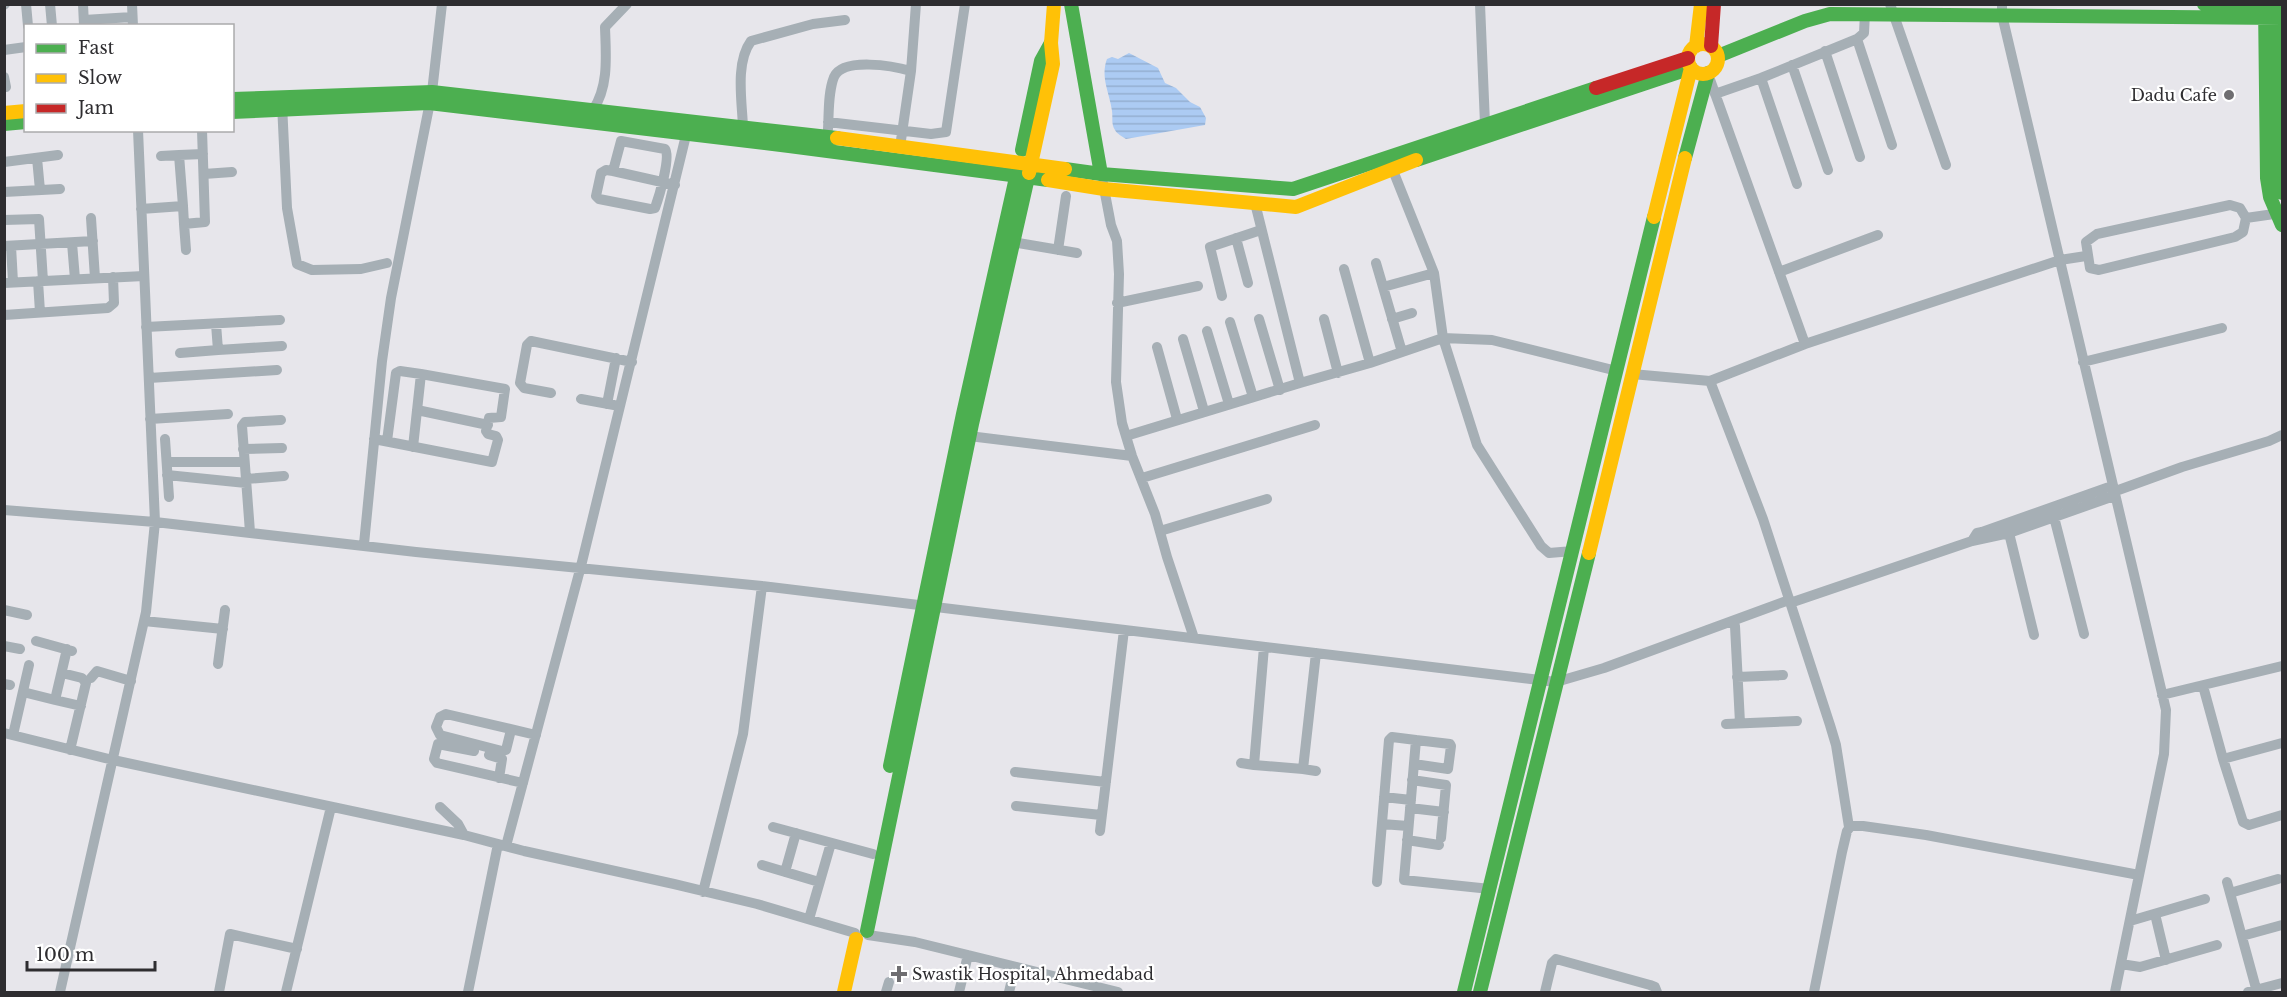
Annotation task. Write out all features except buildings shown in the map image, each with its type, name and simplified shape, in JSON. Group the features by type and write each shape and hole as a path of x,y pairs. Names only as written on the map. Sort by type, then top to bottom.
{"street":[{"path":"26,4 28,24"},
{"path":"50,4 52,24"},
{"path":"83,4 84,23 133,21 132,4"},
{"path":"364,544 391,298 431,98 442,4"},
{"path":"593,110 604,85 605,27 627,4"},
{"path":"900,147 911,70 916,4"},
{"path":"828,122 931,134 946,132 965,4"},
{"path":"844,993 862,935 928,606 963,414 1022,170 1053,64 1051,44 1054,4"},
{"path":"1071,4 1101,174 1111,225 1117,241 1116,382 1122,423 1194,638"},
{"path":"1480,4 1485,124"},
{"path":"1696,46 1701,4"},
{"path":"1690,63 1701,74 1708,73 1716,67 1714,4"},
{"path":"1714,50 1803,11 1841,4"},
{"path":"2204,4 2274,10"},
{"path":"1480,993 1556,682 1692,49 1701,44 1714,50 1830,14 1865,13 1892,9 2274,10"},
{"path":"1892,9 1946,165"},
{"path":"2002,10 2166,710 2164,754 2115,993"},
{"path":"2274,10 2279,69 2282,188"},
{"path":"2246,218 2280,217 2266,178 2274,10"},
{"path":"1715,94 1857,39 1864,33 1865,13"},
{"path":"743,127 741,73 746,48 751,41 813,24 845,20"},
{"path":"1857,39 1892,145"},
{"path":"4,50 24,47"},
{"path":"1825,51 1860,157"},
{"path":"431,98 688,127 1022,170 1293,189 1485,124 1690,63"},
{"path":"234,99 281,103 431,98 593,110 688,127 743,127 900,147 1022,170 1104,189 1296,207 1392,168 1690,63"},
{"path":"826,138 833,79 841,69 856,64 911,70"},
{"path":"1792,65 1828,170"},
{"path":"1708,73 1805,344"},
{"path":"1464,993 1573,551 1624,373 1649,311 1691,131 1708,73"},
{"path":"1761,78 1797,184"},
{"path":"234,112 281,103"},
{"path":"281,103 287,208 297,264 312,270 361,269 387,263"},
{"path":"4,113 24,111"},
{"path":"4,124 24,122"},
{"path":"472,992 502,845 523,783 581,566 688,127"},
{"path":"60,993 144,621 155,522 138,132"},
{"path":"184,224 204,223 206,220 202,132"},
{"path":"613,171 621,141 665,149 668,155 662,182 656,207 653,209 599,199 596,196 601,173 606,170 613,171 662,182 675,185"},
{"path":"161,156 203,154"},
{"path":"4,162 58,155"},
{"path":"179,155 186,250"},
{"path":"37,158 40,190"},
{"path":"1392,168 1434,273 1443,338 1478,445 1541,546 1549,553 1573,551"},
{"path":"854,993 873,854 1012,242 1022,170"},
{"path":"204,174 232,172"},
{"path":"4,192 60,189"},
{"path":"1058,250 1066,196"},
{"path":"1255,203 1300,383"},
{"path":"2230,205 2240,208 2246,218 2243,232 2235,237 2099,270 2090,268 2086,255 2086,242 2097,234 2230,205"},
{"path":"141,208 183,206"},
{"path":"91,218 95,278"},
{"path":"4,220 39,219 40,312"},
{"path":"1222,296 1210,247 1261,230"},
{"path":"1779,272 1878,235"},
{"path":"1236,237 1248,283"},
{"path":"93,242 8,246 9,282 144,276"},
{"path":"1012,242 1077,253"},
{"path":"72,243 75,279"},
{"path":"1126,436 1338,373 1443,338 1492,340 1624,373 1710,381 1805,344 2060,260 2086,255"},
{"path":"1376,262 1402,352"},
{"path":"1344,268 1370,363"},
{"path":"1383,287 1434,273"},
{"path":"4,315 112,306 114,303 113,277"},
{"path":"1118,303 1198,286"},
{"path":"1392,319 1412,313"},
{"path":"1260,319 1280,390"},
{"path":"1324,319 1338,373"},
{"path":"146,327 280,320"},
{"path":"1230,322 1253,397"},
{"path":"216,324 218,350"},
{"path":"2083,362 2222,328"},
{"path":"1207,331 1230,404"},
{"path":"1183,339 1204,411"},
{"path":"551,393 524,388 520,383 527,345 531,341 632,362"},
{"path":"180,353 282,346"},
{"path":"1157,347 1178,419"},
{"path":"607,404 616,358"},
{"path":"148,378 277,370"},
{"path":"374,439 492,462 498,440 496,436 487,432 488,425 491,418 500,418 506,389 400,370 396,373 387,441"},
{"path":"413,447 421,374"},
{"path":"1710,381 1763,519 1830,725 1849,827 1814,993"},
{"path":"581,399 620,407"},
{"path":"417,410 488,425"},
{"path":"150,419 228,414"},
{"path":"250,532 243,424 281,420"},
{"path":"1142,478 1315,425"},
{"path":"1972,541 1977,533 2283,435"},
{"path":"969,436 1132,456"},
{"path":"165,439 169,497"},
{"path":"243,449 282,448"},
{"path":"153,469 244,462"},
{"path":"167,468 246,481 284,476"},
{"path":"4,510 155,522 364,544 416,552 581,566 762,586 1556,682 1604,668 1719,627 1726,622 1790,603 1972,541 2009,533 2055,517 2113,491"},
{"path":"1160,531 1268,499"},
{"path":"2055,517 2084,634"},
{"path":"2009,533 2034,635"},
{"path":"703,892 743,734 762,586"},
{"path":"1719,627 1728,629 1790,603"},
{"path":"4,610 27,615"},
{"path":"218,664 225,610"},
{"path":"144,621 223,629"},
{"path":"1734,626 1740,723"},
{"path":"1100,831 1124,630"},
{"path":"36,641 70,650 55,700"},
{"path":"4,646 20,649"},
{"path":"1254,765 1264,647"},
{"path":"1303,769 1316,653"},
{"path":"29,665 9,734 113,760 464,835 757,904 862,935 915,942 1098,990 1118,993"},
{"path":"2162,695 2283,666"},
{"path":"91,678 97,671 131,681"},
{"path":"62,673 84,680 86,683 70,750"},
{"path":"1737,677 1783,675"},
{"path":"2203,686 2243,822 2249,825 2283,815"},
{"path":"23,692 81,706"},
{"path":"511,730 504,751 440,735 436,727 440,717 446,714 536,735"},
{"path":"1726,724 1797,721"},
{"path":"1377,882 1390,738 1450,744 1448,769 1414,764"},
{"path":"1416,740 1403,877 1406,882 1490,889"},
{"path":"499,778 502,762 500,758 441,743 437,745 434,759 437,763 499,778 523,783"},
{"path":"2223,759 2283,743"},
{"path":"1241,764 1316,771"},
{"path":"1015,772 1106,782"},
{"path":"1407,840 1440,842 1444,812 1446,785 1413,780"},
{"path":"1384,797 1444,812"},
{"path":"1016,806 1101,815"},
{"path":"286,993 331,807"},
{"path":"440,807 458,824 464,835"},
{"path":"1382,824 1408,826"},
{"path":"1849,827 1863,826 1926,836 2139,875"},
{"path":"773,827 873,854"},
{"path":"785,872 796,833"},
{"path":"809,920 831,843"},
{"path":"762,866 819,882"},
{"path":"2230,893 2278,879"},
{"path":"2227,882 2254,992 2283,983"},
{"path":"2130,921 2205,899"},
{"path":"2155,914 2166,960"},
{"path":"2242,936 2283,925"},
{"path":"219,993 230,933 297,949"},
{"path":"2121,964 2140,967 2217,945"},
{"path":"959,993 968,955"},
{"path":"1545,993 1552,963 1560,959 1655,987 1657,993"},
{"path":"1010,993 1015,967"}],"water":[{"path":"1129,53 1158,68 1165,83 1176,88 1190,102 1200,107 1206,118 1205,125 1126,139 1117,133 1114,128 1105,79 1105,66 1107,59 1112,57 1118,59"}],"traffic: fast":[{"path":"1071,4 1101,174"},
{"path":"2204,4 2273,5"},
{"path":"2265,4 2267,178 2270,197 2282,225"},
{"path":"2276,4 2279,172 2282,193"},
{"path":"1718,56 1805,21 1830,14 2282,18"},
{"path":"1022,150 1041,61 1051,43"},
{"path":"1416,160 1691,68"},
{"path":"1685,158 1708,73"},
{"path":"1065,169 1101,174 1293,189 1596,88"},
{"path":"234,99 432,92 837,138"},
{"path":"234,112 429,103 1048,180"},
{"path":"4,124 24,122"},
{"path":"890,766 963,414 1017,173"},
{"path":"867,931 972,424 1029,173"},
{"path":"1464,992 1654,217"},
{"path":"1480,992 1589,553"}],"traffic: slow":[{"path":"1029,173 1053,64 1051,43 1054,4"},
{"path":"1696,46 1701,4"},
{"path":"1703,44 1714,48 1718,59 1714,70 1703,74 1692,70 1688,59 1692,48 1703,44"},
{"path":"1654,217 1691,68"},
{"path":"4,113 24,111"},
{"path":"837,138 1065,169"},
{"path":"1589,553 1685,158"},
{"path":"1048,180 1104,189 1296,207 1416,160"},
{"path":"844,992 856,939"}],"traffic: jam":[{"path":"1711,46 1714,4"},
{"path":"1596,88 1688,58"}],"place":[{"name":"Dadu Cafe","path":"2229,95"},
{"name":"Swastik Hospital, Ahmedabad","path":"899,974"}]}
